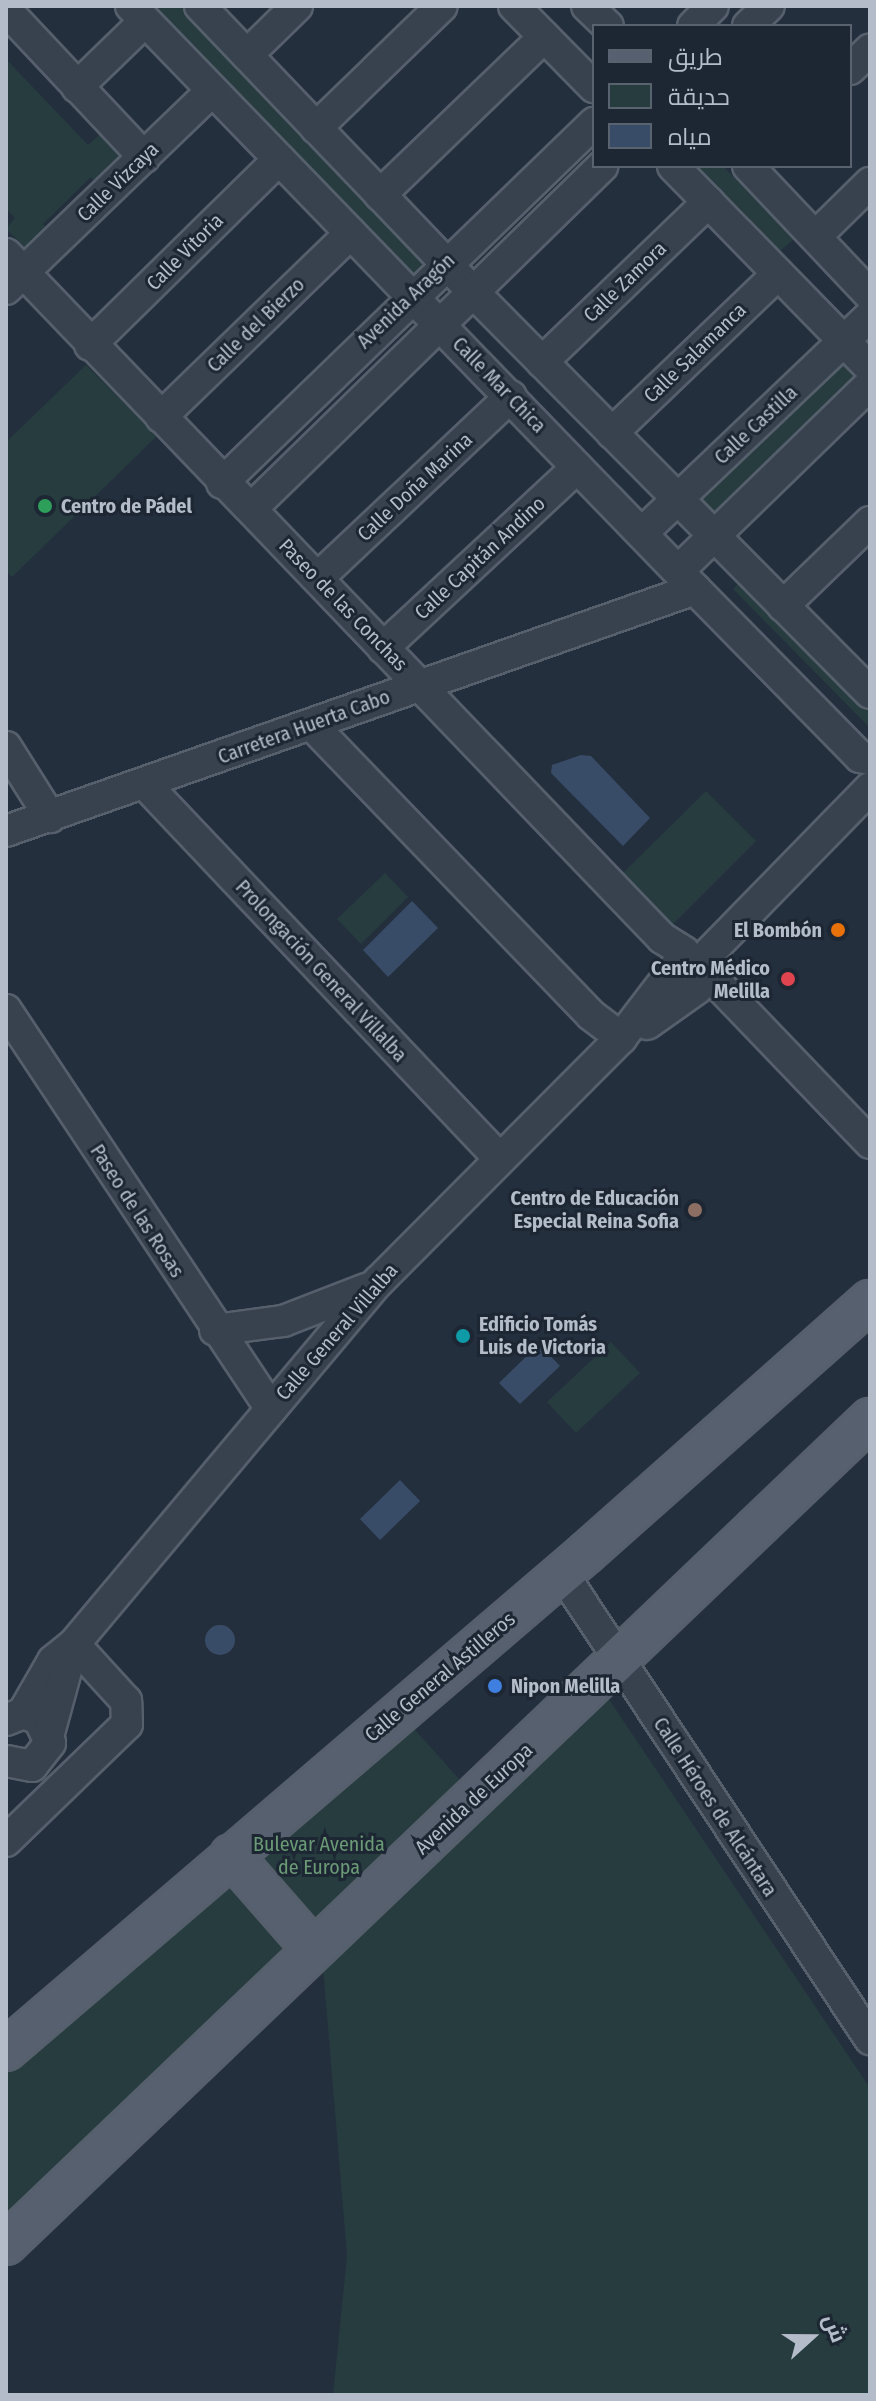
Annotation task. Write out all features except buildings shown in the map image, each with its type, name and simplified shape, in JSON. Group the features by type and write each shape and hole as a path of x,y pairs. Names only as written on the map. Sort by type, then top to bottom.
{"main road":[{"name":"Calle General Astilleros","path":"6,2050 562,1573 870,1301"},
{"name":"Avenida de Europa","path":"6,2244 312,1948 620,1662 870,1419"},
{"path":"231,1855 312,1948"}],"street":[{"path":"200,6 473,292 714,537 783,606 864,676"},
{"path":"247,55 297,6"},
{"path":"316,128 442,6"},
{"path":"514,6 592,85"},
{"path":"587,6 606,24"},
{"path":"695,24 713,6"},
{"path":"750,24 769,6"},
{"path":"6,10 144,157"},
{"path":"77,87 138,13"},
{"name":"Calle Mar Chica","path":"138,13 211,92 412,294 577,468 860,757 870,759"},
{"path":"380,195 544,37"},
{"path":"852,67 870,50"},
{"name":"Calle Vizcaya","path":"12,272 144,157 211,92"},
{"name":"Avenida Aragón","path":"222,483 412,294 592,125"},
{"name":"Calle Vitoria","path":"90,345 279,159"},
{"name":"Avenida Aragón","path":"251,509 600,168"},
{"path":"675,168 870,368"},
{"path":"751,168 870,295"},
{"path":"816,236 870,183"},
{"name":"Calle Zamora","path":"542,362 708,202"},
{"name":"Calle del Bierzo","path":"161,417 351,233"},
{"name":"Paseo de las Conchas","path":"12,272 161,417 662,938 696,968 870,1143"},
{"name":"Calle Salamanca","path":"612,433 778,274"},
{"name":"Calle Castilla","path":"642,533 870,316"},
{"path":"687,580 714,537 870,384"},
{"name":"Calle Doña Marina","path":"318,578 511,396"},
{"name":"Calle Capitán Andino","path":"383,648 577,468"},
{"path":"783,606 870,522"},
{"name":"Carretera Huerta Cabo","path":"50,817 421,686 687,580"},
{"path":"312,725 591,1015 621,1038"},
{"path":"6,831 50,817 8,753"},
{"name":"Prolongación General Villalba","path":"144,783 499,1158"},
{"name":"Calle General Villalba","path":"14,1716 37,1683 74,1644 378,1282 499,1158 696,968 870,788"},
{"name":"Paseo de las Rosas","path":"6,1010 215,1330 271,1409"},
{"path":"215,1330 294,1318 378,1282"},
{"name":"Calle Héroes de Alcántara","path":"562,1573 870,2039"},
{"path":"6,1841 127,1724 126,1701 74,1644"},
{"name":"Calle General Villalba","path":"8,1773 41,1761 74,1644"},
{"path":"14,1716 39,1719 49,1733"}],"green space":[{"path":"144,6 183,6 431,263 418,283"},
{"path":"6,59 88,145 106,129 132,153 99,186 91,177 43,224 52,234 32,254 6,229 15,218 6,209"},
{"path":"696,168 725,168 794,239 779,252"},
{"path":"844,356 864,376 713,524 693,503"},
{"name":"Centro de Pádel","path":"86,365 157,436 12,577 6,571 6,442"},
{"path":"746,576 870,703 870,728 733,589"},
{"path":"706,791 756,841 672,925 623,873"},
{"path":"385,873 408,897 361,944 337,919"},
{"path":"611,1342 640,1373 576,1433 547,1402"},
{"path":"608,1698 870,2088 870,2395 333,2395 347,2256 323,1967 577,1721"},
{"name":"Bulevar Avenida de Europa","path":"408,1722 469,1790 311,1929 244,1853"},
{"name":"Bulevar Avenida de Europa","path":"226,1871 292,1949 6,2221 6,2061"}],"water":[{"path":"581,755 591,756 650,818 623,846 551,773 552,765"},
{"path":"412,901 438,928 388,977 363,950"},
{"path":"539,1344 560,1366 520,1404 499,1383"},
{"path":"400,1480 420,1501 380,1540 360,1519"},
{"path":"220,1625 231,1629 235,1640 231,1651 220,1655 209,1651 205,1640 209,1629"}],"place":[{"name":"Centro de Pádel","path":"45,506"},
{"name":"El Bombón","path":"838,930"},
{"name":"Centro Médico Melilla","path":"788,979"},
{"name":"Centro de Educación Especial Reina Sofia","path":"695,1210"},
{"name":"Edificio Tomás Luis de Victoria","path":"463,1336"},
{"name":"Nipon Melilla","path":"495,1686"}]}
